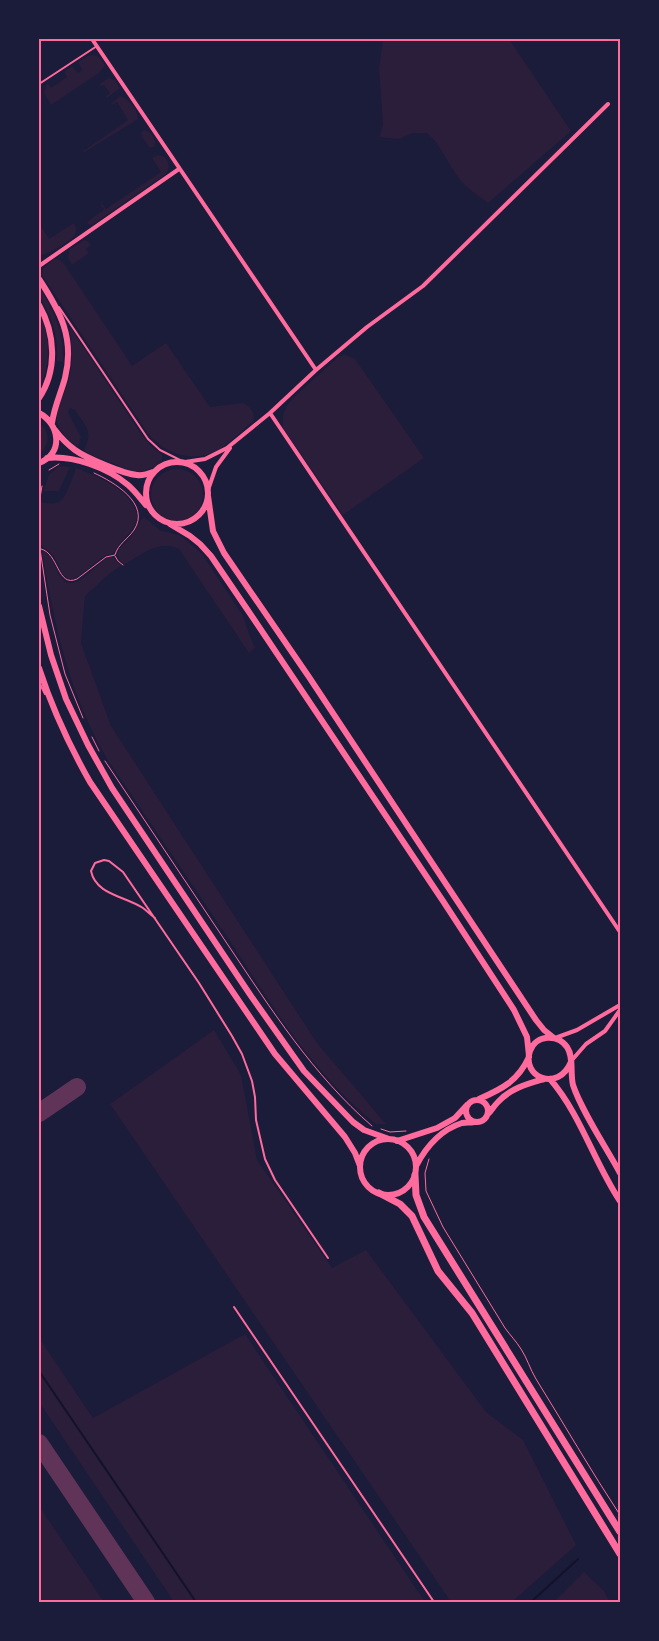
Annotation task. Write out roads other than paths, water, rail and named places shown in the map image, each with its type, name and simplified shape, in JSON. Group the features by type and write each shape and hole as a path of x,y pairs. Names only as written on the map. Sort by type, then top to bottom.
{"highway":[{"path":"415,1175 416,1195 424,1217 620,1532"},
{"path":"379,1193 400,1204 412,1216 435,1266 472,1313 620,1554"}],"main road":[{"path":"39,279 61,315 65,328 67,354 64,380 55,404 52,423"},
{"path":"39,307 44,315 52,338 52,357 47,383 39,398"},
{"path":"39,413 52,423 65,442 76,451 92,459 138,475 150,474 166,464 178,461 184,462 198,470 203,476 208,493 213,531 224,553 325,701 536,1020 544,1030 569,1049 571,1074 577,1094 620,1173"},
{"path":"39,469 55,447 55,430"},
{"path":"43,461 56,457 73,458 112,474 132,488 159,519 190,536 210,556 444,901 510,1003 527,1037 532,1070 539,1076 547,1079 567,1102 620,1201"},
{"path":"150,510 146,489 156,470"},
{"path":"170,524 182,524 198,517 205,508 208,493"},
{"path":"39,606 51,656 66,698 88,746 112,788 251,996 304,1071 352,1122 364,1130 406,1145 412,1152 416,1166 415,1175 409,1185 400,1192 390,1195 379,1193 365,1182 355,1152 345,1137 275,1054 113,816 82,767 55,712 39,668"},
{"path":"397,1141 430,1131 447,1123 456,1118 472,1100 479,1099 506,1086 524,1068 532,1047 538,1041 546,1038 555,1038"},
{"path":"416,1166 426,1148 433,1141 456,1126 484,1120 498,1102 516,1088 524,1084 562,1076 571,1062"},
{"path":"479,1099 486,1104 488,1114"},
{"path":"467,1105 466,1116 474,1122"},
{"path":"360,1166 363,1156 369,1147 378,1141 389,1139"}],"street":[{"path":"92,39 316,370"},
{"path":"184,462 210,457 227,448 270,413 316,370 367,327 414,293 434,276 608,104"},
{"path":"39,266 180,169"},
{"path":"270,413 620,932"},
{"path":"208,493 219,461 236,441"},
{"path":"555,1038 577,1030 620,1005"},
{"path":"571,1062 586,1044 605,1031 620,1010"}],"lane":[{"path":"39,84 97,46"},
{"path":"48,294 64,314 144,434 160,450 184,462"},
{"path":"39,682 55,712"},
{"path":"154,918 142,908 109,893 97,884 92,878 91,871 95,864 104,860 123,872 154,918 222,1020 242,1054 252,1081 256,1120 265,1160 276,1180 328,1258"},
{"path":"234,1306 434,1602"}],"waterway":[{"path":"39,1371 196,1602"},
{"path":"531,1602 578,1559"}]}
